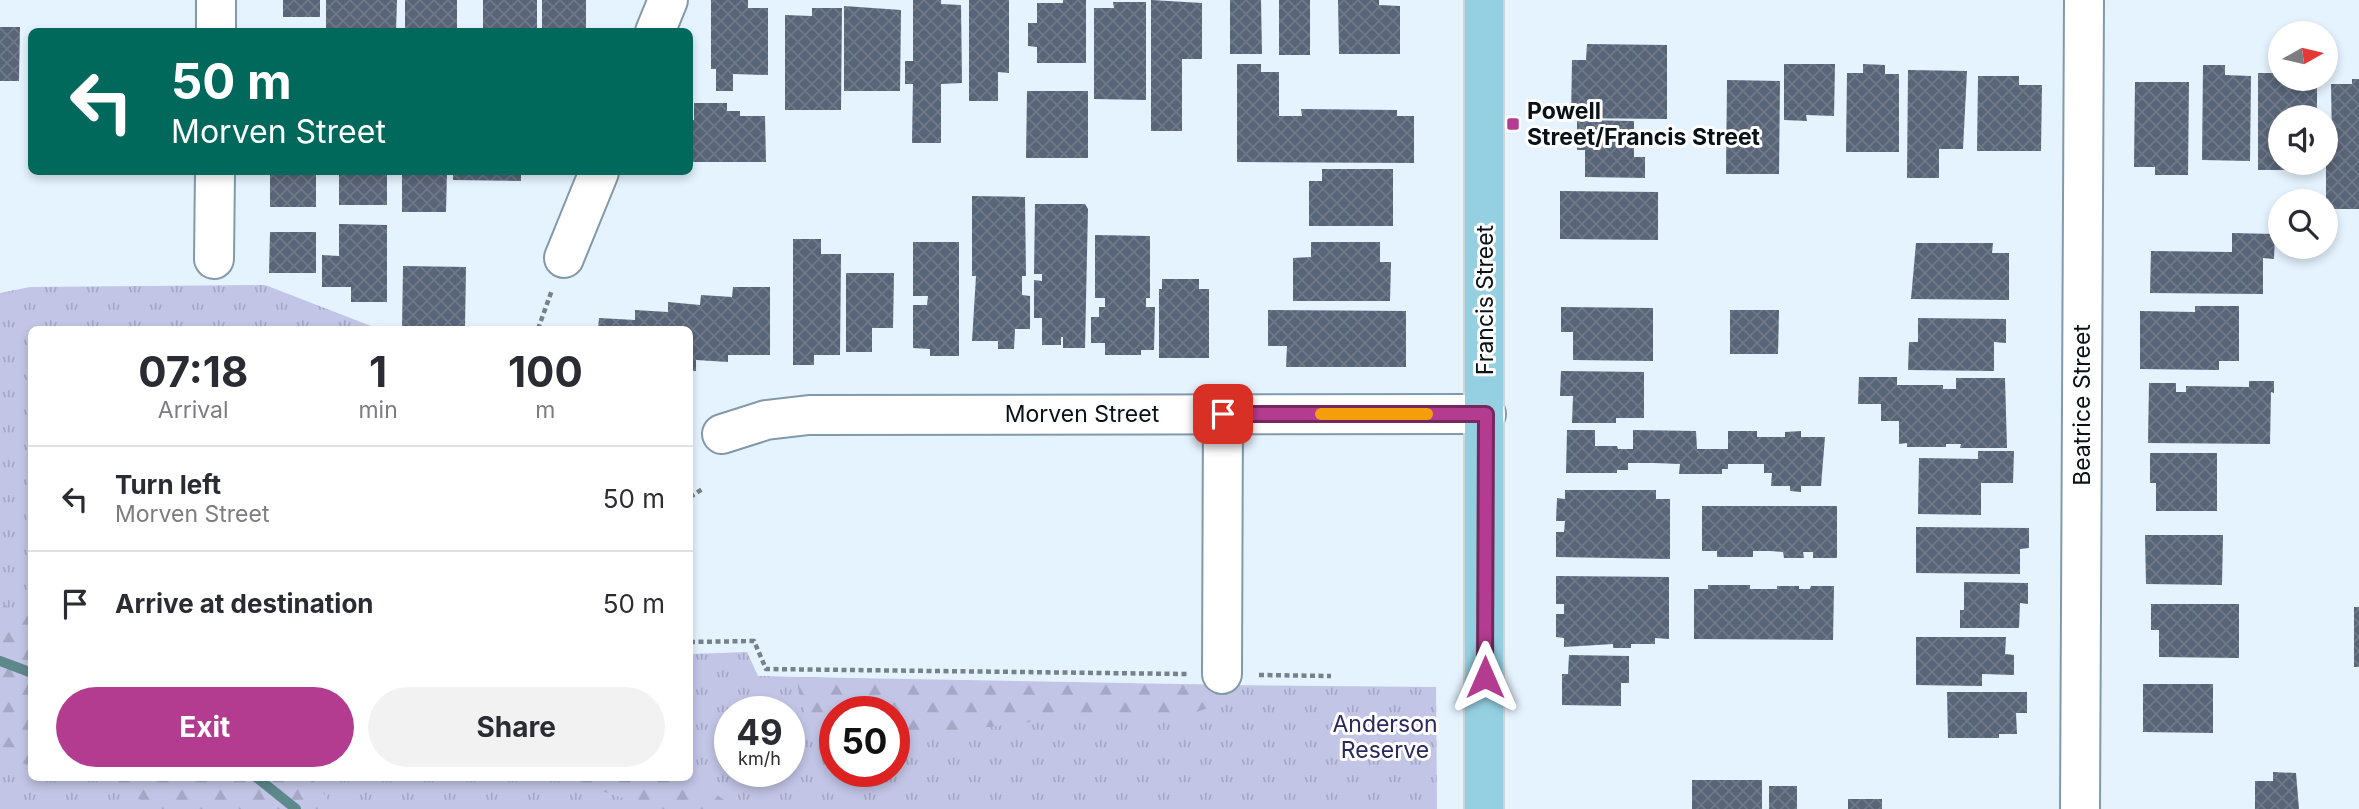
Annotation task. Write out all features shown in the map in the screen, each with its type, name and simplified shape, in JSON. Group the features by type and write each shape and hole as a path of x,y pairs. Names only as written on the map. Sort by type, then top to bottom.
{"main road":[{"name":"Francis Street","path":"1484,809 1485,0"}],"street":[{"path":"216,0 216,28"},
{"path":"657,28 668,0"},
{"name":"Beatrice Street","path":"2080,809 2084,0"},
{"path":"214,259 215,175"},
{"path":"564,258 598,175"},
{"path":"1222,674 1223,414"},
{"name":"Morven Street","path":"722,434 766,420 809,415 1486,414"}],"path":[{"path":"693,495 704,488"},
{"path":"693,642 754,641 766,669 1331,676"}],"green space":[{"name":"Anderson Reserve","path":"265,285 371,326 28,326 28,781 693,781 693,654 747,652 758,676 1014,683 1436,687 1437,809 0,809 0,293 30,287"},
{"path":"0,603 28,617 28,764 0,758"},
{"path":"797,677 1231,685 1227,701 1194,713 1081,716 910,736 910,696 819,696 819,728 806,714 805,696 800,696"},
{"path":"96,781 314,781 327,798 330,809 162,809"},
{"path":"570,781 685,781 709,790 732,805 732,809 658,809"}],"building":[{"path":"283,0 320,0 320,17 283,17"},
{"path":"326,0 397,0 396,28 326,28"},
{"path":"405,0 457,0 457,28 405,28"},
{"path":"483,0 537,0 537,28 483,28"},
{"path":"542,0 586,0 586,28 542,28"},
{"path":"711,0 748,0 748,8 768,8 768,75 733,74 733,91 716,91 716,69 711,69"},
{"path":"913,0 941,0 941,4 961,5 962,83 941,84 941,143 912,143 913,84 905,84 905,61 913,61"},
{"path":"969,0 1009,0 1009,73 998,72 998,101 969,101"},
{"path":"1063,0 1086,0 1086,63 1037,63 1037,47 1028,46 1028,23 1037,23 1037,3 1063,3"},
{"path":"1151,0 1202,3 1202,59 1182,59 1182,131 1151,131"},
{"path":"1230,0 1261,0 1262,54 1230,54"},
{"path":"1279,0 1310,0 1310,55 1279,55"},
{"path":"1338,0 1379,0 1379,5 1400,6 1400,54 1339,54"},
{"path":"1113,2 1146,2 1146,100 1094,99 1094,8 1114,8"},
{"path":"844,6 901,10 900,91 844,91"},
{"path":"812,8 842,8 841,110 785,110 785,15 812,16"},
{"path":"0,27 20,27 19,81 0,81"},
{"path":"1587,44 1667,45 1667,119 1571,118 1572,60 1586,60"},
{"path":"1237,64 1261,64 1261,72 1279,72 1279,116 1302,116 1301,109 1397,110 1397,116 1414,116 1414,163 1237,162"},
{"path":"1784,64 1835,64 1834,116 1806,115 1807,121 1784,120"},
{"path":"1863,64 1885,65 1885,74 1899,74 1899,152 1846,152 1847,73 1863,73"},
{"path":"2203,65 2225,65 2225,75 2251,76 2250,161 2202,160"},
{"path":"1908,70 1967,71 1963,149 1939,149 1939,178 1907,178"},
{"path":"2258,73 2268,73 2268,91 2317,91 2317,105 2268,105 2268,170 2258,170"},
{"path":"1978,76 2019,76 2019,85 2042,85 2041,151 1977,151"},
{"path":"2352,79 2359,79 2359,209 2338,209 2338,189 2326,189 2326,175 2338,175 2338,105 2331,105 2331,91 2338,91 2338,84 2352,84"},
{"path":"1727,80 1780,81 1779,174 1726,174"},
{"path":"2135,82 2189,82 2188,175 2155,175 2155,167 2134,167"},
{"path":"1027,91 1088,91 1088,158 1026,158"},
{"path":"694,103 727,103 727,111 740,111 740,116 765,116 766,162 693,162"},
{"path":"1577,120 1634,121 1634,157 1645,157 1645,178 1585,177 1585,150 1577,150"},
{"path":"1322,169 1393,169 1393,226 1309,226 1309,181 1322,181"},
{"path":"270,175 316,175 316,207 270,207"},
{"path":"339,175 387,175 387,205 339,205"},
{"path":"402,175 447,175 446,212 402,212"},
{"path":"453,175 521,175 521,181 453,180"},
{"path":"1560,191 1658,192 1658,240 1560,239"},
{"path":"972,196 1025,197 1026,276 1022,276 1022,295 1030,296 1030,329 1015,329 1014,349 998,349 998,341 972,341 976,276 972,276"},
{"path":"1035,204 1085,204 1088,209 1085,348 1063,348 1063,337 1061,345 1042,345 1042,318 1034,318 1034,280 1042,281 1042,274 1034,274"},
{"path":"339,224 387,225 387,302 351,302 351,287 322,287 322,255 339,256"},
{"path":"270,232 316,232 316,273 269,273"},
{"path":"2232,233 2268,234 2268,258 2263,258 2263,294 2150,293 2151,251 2232,252"},
{"path":"1095,235 1150,236 1150,298 1146,298 1146,307 1155,307 1154,350 1141,350 1141,355 1105,355 1105,343 1091,343 1091,317 1099,317 1099,307 1105,307 1105,298 1095,298"},
{"path":"793,239 821,239 821,254 841,254 840,355 814,355 814,365 793,365"},
{"path":"913,242 959,242 959,356 930,356 930,349 913,348 913,305 927,305 928,296 913,296"},
{"path":"1311,242 1380,242 1380,262 1391,262 1390,301 1293,301 1293,258 1311,257"},
{"path":"1916,243 1993,243 1992,253 2009,253 2009,300 1911,299"},
{"path":"403,266 466,267 465,326 402,326"},
{"path":"846,273 894,273 893,328 872,328 872,352 846,352"},
{"path":"1162,279 1199,279 1199,289 1209,289 1209,358 1159,358 1159,289 1162,289"},
{"path":"733,287 770,287 770,355 728,355 728,362 696,360 696,371 693,371 693,326 598,326 599,318 635,320 635,310 668,312 668,302 700,305 701,295 732,297"},
{"path":"2195,306 2239,306 2239,361 2219,361 2219,370 2140,369 2140,311 2195,312"},
{"path":"1561,307 1653,308 1653,361 1573,360 1573,332 1561,332"},
{"path":"1268,310 1406,311 1406,367 1286,367 1287,346 1268,346"},
{"path":"1730,310 1779,310 1778,354 1730,354"},
{"path":"1918,318 2006,319 2006,343 1994,342 1994,371 1908,370 1909,342 1918,342"},
{"path":"1561,371 1644,372 1644,418 1616,418 1616,423 1572,423 1573,396 1560,396"},
{"path":"1859,377 1897,377 1897,385 1943,385 1943,389 1956,389 1956,378 2005,378 2007,448 1960,448 1961,444 1946,444 1946,447 1907,447 1907,443 1899,444 1899,421 1881,421 1881,404 1858,404"},
{"path":"2249,381 2274,381 2274,393 2271,392 2270,444 2148,443 2149,383 2176,383 2176,392 2186,392 2186,386 2249,387"},
{"path":"1567,430 1595,430 1595,446 1617,446 1618,449 1633,449 1633,430 1696,431 1697,449 1728,449 1728,431 1757,431 1757,437 1785,437 1785,432 1801,431 1801,437 1825,437 1821,486 1801,486 1801,492 1790,491 1790,486 1771,486 1772,473 1764,473 1764,464 1728,464 1728,469 1722,469 1722,474 1679,474 1680,464 1654,463 1628,463 1628,470 1617,470 1617,473 1566,473"},
{"path":"1978,451 2014,451 2013,483 1981,483 1981,515 1918,514 1919,458 1978,459"},
{"path":"2150,453 2217,453 2217,511 2156,511 2156,483 2150,483"},
{"path":"1565,490 1656,490 1656,499 1670,499 1670,559 1556,557 1556,532 1564,532 1565,521 1556,521 1557,498 1565,499"},
{"path":"1702,506 1837,506 1837,558 1813,558 1813,552 1803,552 1804,558 1784,558 1783,552 1770,551 1753,551 1753,557 1717,557 1717,551 1702,551"},
{"path":"1916,527 2029,528 2029,548 2020,549 2020,574 1916,573"},
{"path":"2145,535 2223,535 2222,585 2146,584"},
{"path":"1556,576 1669,577 1669,639 1655,638 1655,644 1631,644 1631,648 1613,648 1613,644 1564,647 1564,638 1556,637 1556,614 1564,614 1564,604 1556,604"},
{"path":"1964,582 2028,583 2028,604 2020,603 2019,628 1960,628 1960,610 1964,610"},
{"path":"1708,585 1750,585 1750,589 1799,586 1799,589 1810,589 1811,586 1834,586 1833,640 1694,639 1694,589 1708,589"},
{"path":"2151,604 2239,604 2239,658 2159,657 2159,630 2151,630"},
{"path":"2354,607 2359,607 2359,667 2354,667"},
{"path":"1916,637 2006,637 2005,654 2014,655 2014,675 1982,674 1982,686 1916,685"},
{"path":"1569,655 1629,656 1629,683 1621,683 1621,706 1562,705 1562,674 1568,674"},
{"path":"2143,684 2213,684 2213,733 2143,732"},
{"path":"1947,692 2027,692 2027,713 2016,713 2017,734 1999,734 1999,738 1948,738"},
{"path":"2273,772 2296,773 2299,809 2255,809 2255,781 2273,781"},
{"path":"1692,780 1762,780 1762,809 1692,809"},
{"path":"1769,786 1797,786 1797,809 1769,809"},
{"path":"1848,799 1882,799 1882,809 1848,809"}],"waterway":[{"path":"0,661 28,672"},
{"path":"261,781 296,809"}],"slow traffic":[{"path":"1321,414 1427,414"}],"place":[{"name":"Powell Street/Francis Street","path":"1513,124"}],"route":[{"path":"1223,414 1486,414 1485,677"}]}
